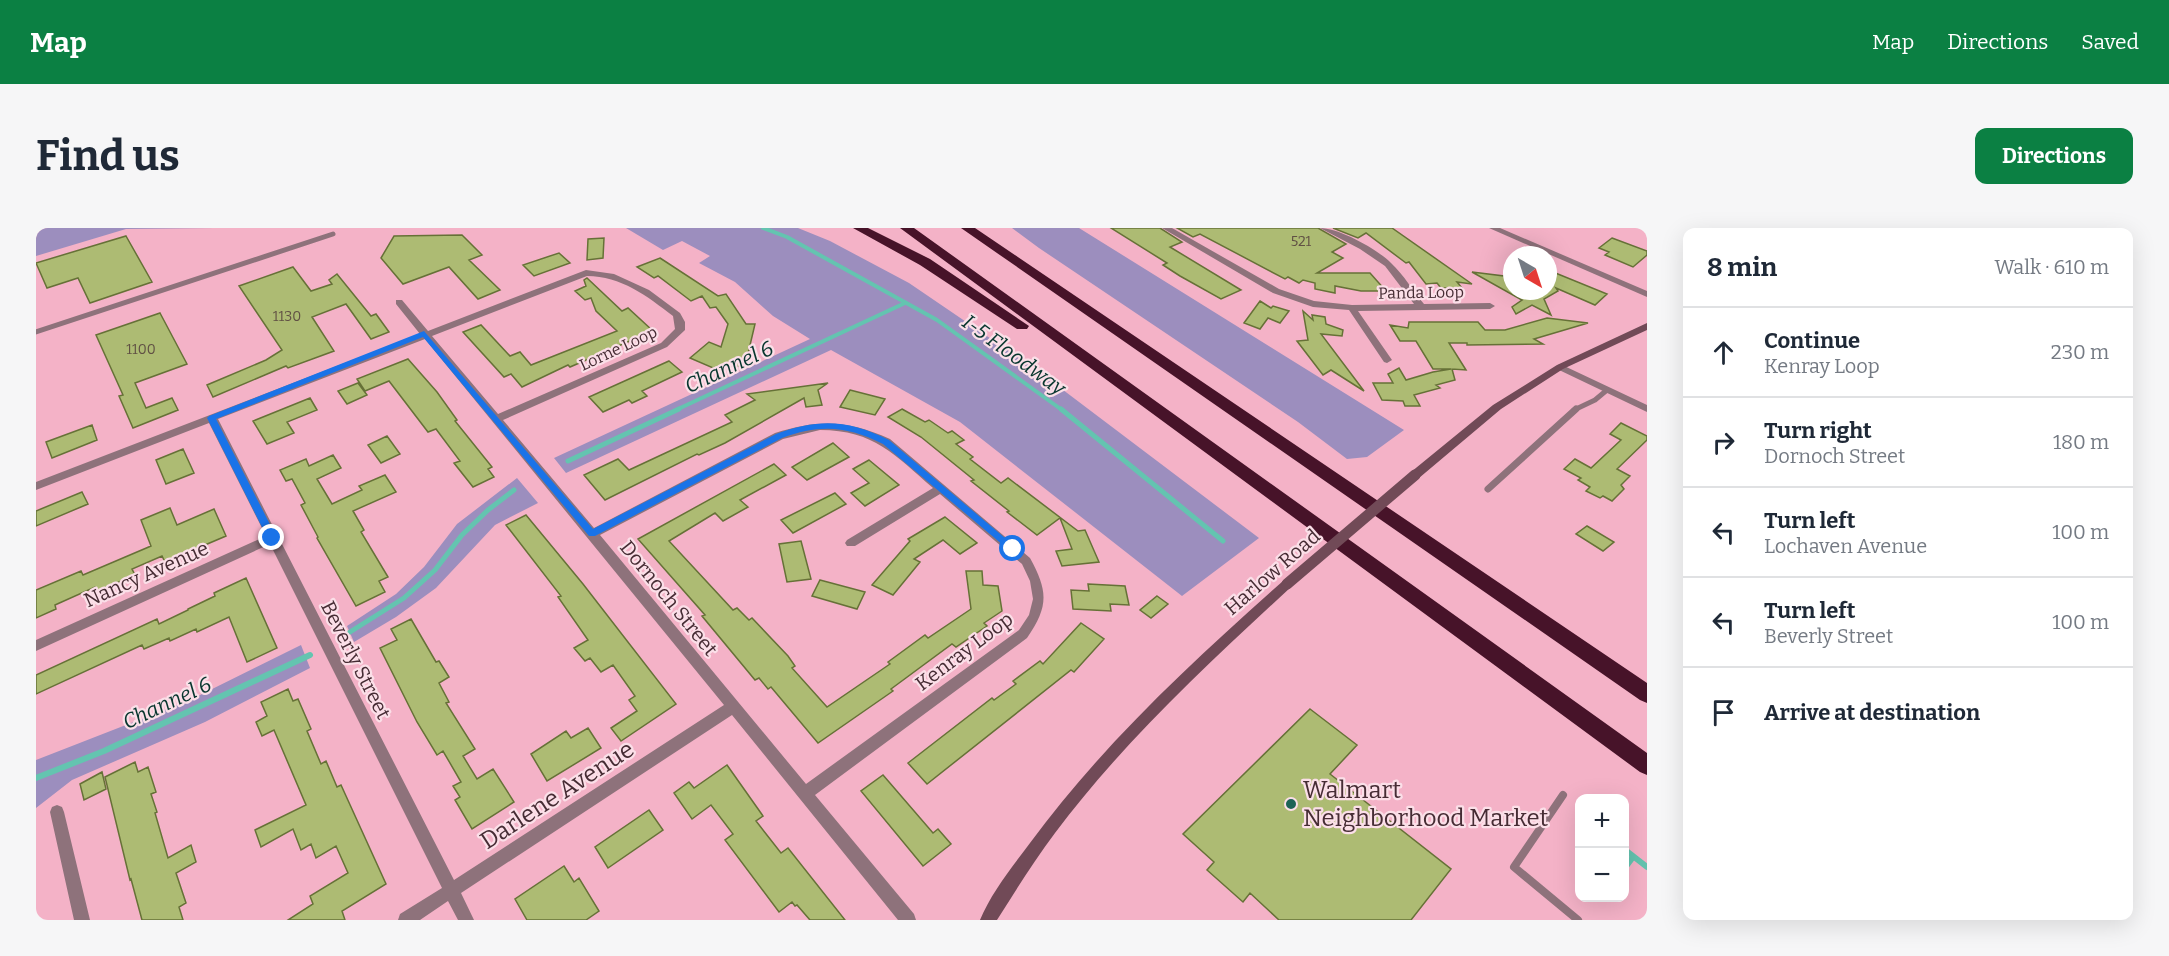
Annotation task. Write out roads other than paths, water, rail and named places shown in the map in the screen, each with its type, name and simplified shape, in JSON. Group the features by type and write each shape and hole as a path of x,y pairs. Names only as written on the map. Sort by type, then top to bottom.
{"highway":[{"path":"859,228 925,262 1222,457"},
{"path":"906,228 1647,765"},
{"path":"967,228 1647,694"}],"main road":[{"name":"Harlow Road","path":"988,920 1032,854 1106,760 1188,673 1287,585 1497,407 1560,367 1647,326"}],"street":[{"name":"Panda Loop","path":"1166,228 1282,294 1313,304 1352,308 1490,306"},
{"path":"1324,228 1364,247 1388,264 1421,307"},
{"path":"1493,228 1647,294"},
{"name":"Lorne Loop","path":"424,334 573,277 592,272 616,276 677,315 680,330 664,345 495,419"},
{"name":"Dornoch Street","path":"399,303 592,534 908,920"},
{"name":"Panda Loop","path":"1352,308 1387,360"},
{"path":"36,486 424,334"},
{"path":"1560,367 1647,409"},
{"name":"Beverly Street","path":"212,418 466,920"},
{"name":"Kenray Loop","path":"592,534 779,436 800,428 817,425 844,426 865,432 886,442 1026,561 1036,578 1039,597 1036,618 1023,634 804,794"},
{"path":"851,543 941,488"},
{"name":"Nancy Avenue","path":"36,646 272,538"},
{"name":"Darlene Avenue","path":"406,920 732,707"},
{"path":"57,812 82,920"}],"lane":[{"path":"36,332 333,234"},
{"path":"1488,489 1574,410 1595,400 1607,390"},
{"path":"1563,795 1514,867 1578,920"}],"waterway":[{"name":"I-5 Floodway","path":"763,228 787,237 937,320 1062,410"},
{"name":"Channel 6","path":"676,410 905,303"},
{"name":"Channel 6","path":"568,461 679,409"},
{"name":"I-5 Floodway","path":"1061,409 1223,541"},
{"name":"Channel 6","path":"342,637 404,598 435,570 462,535 488,510 514,490"},
{"name":"Channel 6","path":"339,639 344,636"},
{"name":"Channel 6","path":"36,778 104,751 310,655"},
{"name":"I-5 Floodway","path":"1629,853 1647,867"},
{"name":"I-5 Floodway","path":"1629,862 1633,857"}],"place":[{"name":"Walmart Neighborhood Market","path":"1291,804"}]}
